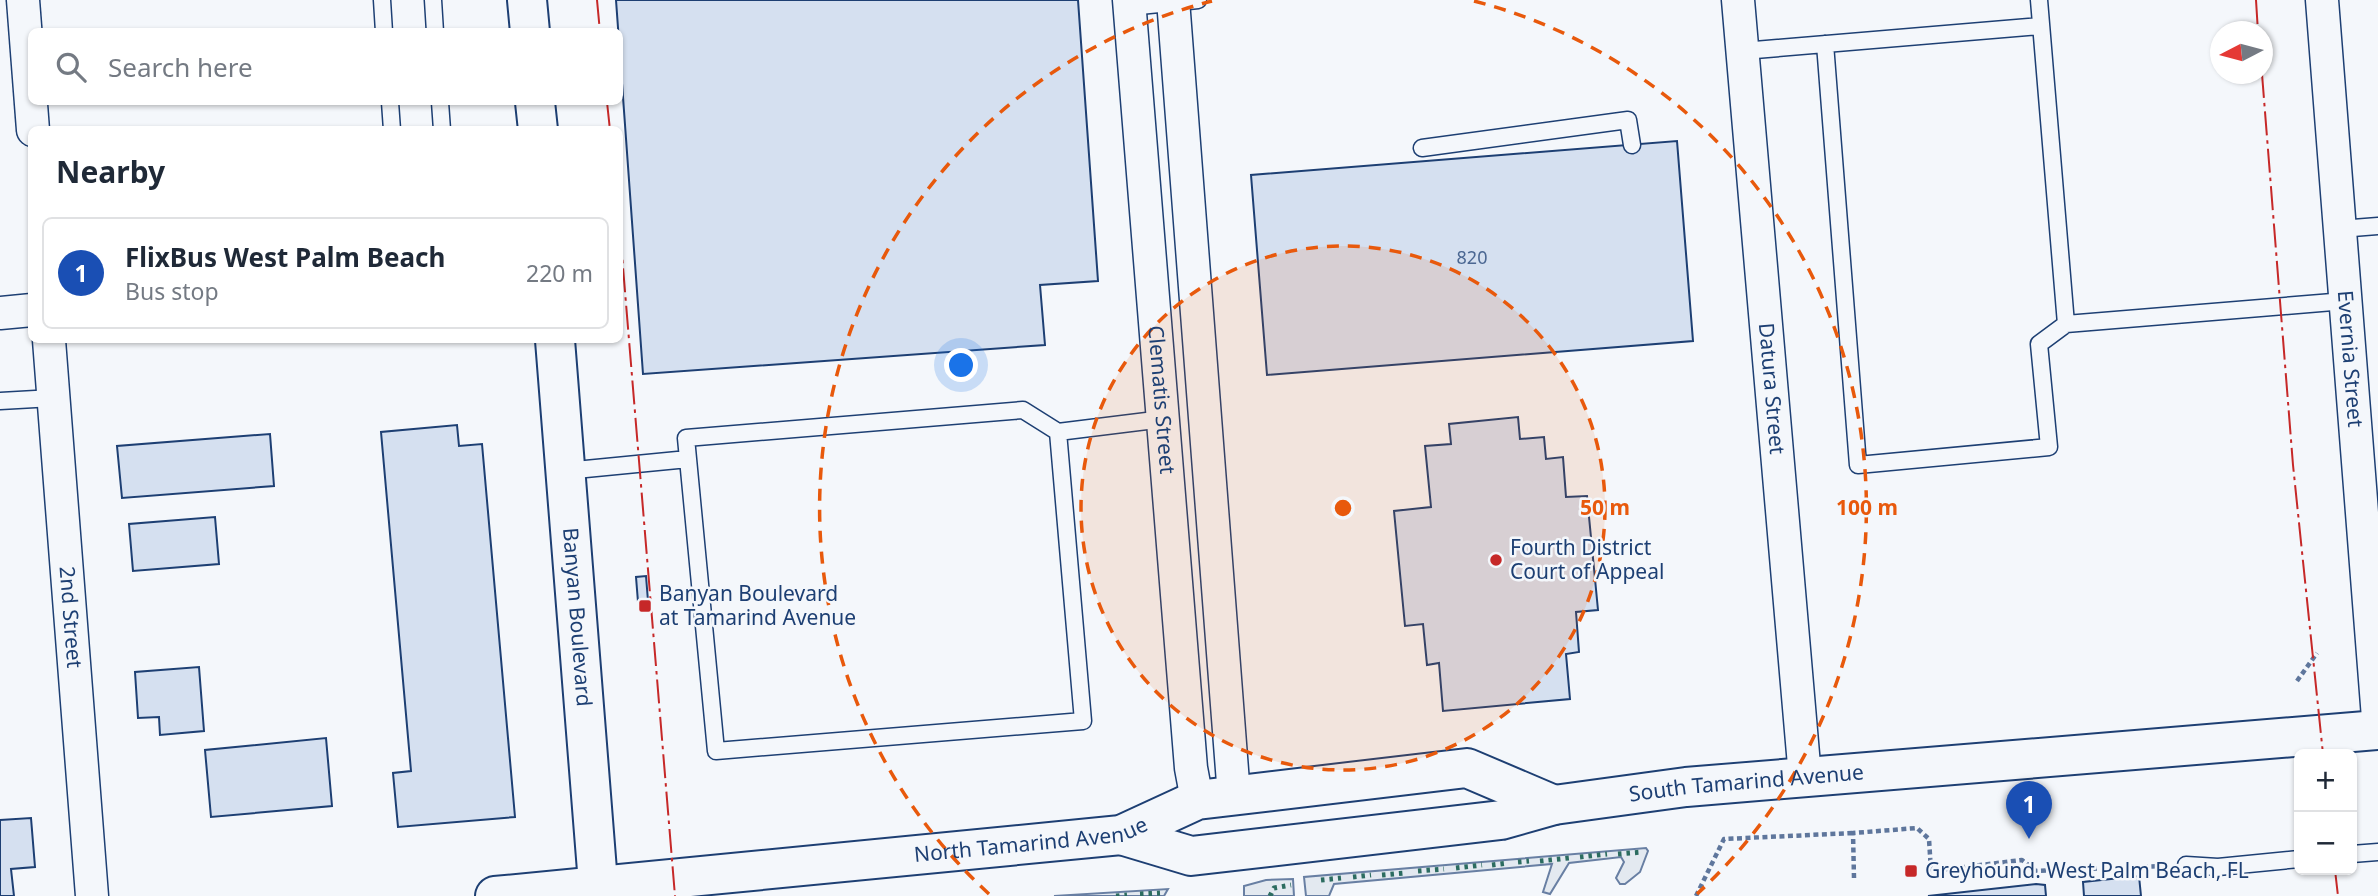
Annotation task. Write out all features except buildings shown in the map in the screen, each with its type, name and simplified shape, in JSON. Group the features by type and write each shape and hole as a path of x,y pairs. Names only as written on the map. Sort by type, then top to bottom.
{"street":[{"path":"23,0 28,65"},
{"path":"527,0 530,28"},
{"name":"Datura Street","path":"1738,0 1805,777"},
{"name":"Evernia Street","path":"2322,0 2346,301 2371,530 2378,718"},
{"name":"Clematis Street","path":"1181,1 1216,798"},
{"name":"Clematis Street","path":"1130,3 1191,768 1216,798"},
{"path":"31,105 33,126"},
{"path":"535,105 538,126"},
{"path":"0,313 28,310"},
{"name":"2nd Street","path":"49,343 92,896"},
{"name":"Banyan Boulevard","path":"555,343 599,890"},
{"name":"South Tamarind Avenue","path":"1121,835 1191,856 1501,820 1554,804 1805,777 2378,730"},
{"name":"North Tamarind Avenue","path":"495,896 599,890 1121,835 1216,798 1467,768 1554,804"},
{"path":"1227,851 1248,828 1346,782"}],"lane":[{"path":"382,0 384,28"},
{"path":"433,0 435,28"},
{"path":"2039,0 2066,324"},
{"path":"1130,3 1181,1"},
{"path":"1743,51 2041,26"},
{"path":"1825,44 1858,465 2049,447 2039,344 2066,324 2346,301"},
{"path":"390,105 392,126"},
{"path":"440,105 442,126"},
{"path":"1422,148 1628,120 1632,145"},
{"path":"2340,229 2378,226"},
{"path":"0,401 53,398"},
{"path":"1058,432 1083,721 716,751 686,438 1023,410 1058,432 1163,419"},
{"path":"565,471 688,459"},
{"path":"2357,854 2378,852"},
{"path":"2186,864 2218,867 2294,859"}],"path":[{"path":"2297,681 2317,653"},
{"path":"1696,896 1699,884 1724,839 1917,828 1929,839 1931,872 2022,860 2036,871 2186,864"},
{"path":"1853,833 1854,878"}],"shaded area":[{"path":"1646,848 1648,851 1640,872 1625,884 1620,884 1616,878 1624,862 1621,857 1569,863 1550,894 1543,892 1552,864 1334,884 1329,896 1306,896 1304,877"},
{"path":"1293,879 1294,896 1244,896 1244,886 1266,880"},
{"path":"1168,889 1164,896 1054,896"}],"hedge":[{"path":"1618,854 1643,852"},
{"path":"1580,857 1607,854"},
{"path":"1540,861 1569,858"},
{"path":"1518,862 1529,861"},
{"path":"1492,865 1508,863"},
{"path":"1456,868 1482,865"},
{"path":"1418,871 1444,869"},
{"path":"1382,875 1404,873"},
{"path":"1353,877 1371,875"},
{"path":"1321,880 1341,878"},
{"path":"1270,896 1274,888 1291,885"},
{"path":"1140,894 1160,893"},
{"path":"1116,896 1127,895"}],"power":[{"path":"597,0 600,28"},
{"path":"2256,0 2257,21"},
{"path":"2263,84 2293,465 2322,749"},
{"path":"607,105 610,126"},
{"path":"623,267 675,896"},
{"path":"2336,875 2338,896"}],"place":[{"name":"Fourth District Court of Appeal","path":"1496,560"},
{"name":"Banyan Boulevard at Tamarind Avenue","path":"645,606"},
{"name":"FlixBus West Palm Beach","path":"2029,839"},
{"name":"Greyhound. West Palm Beach, FL","path":"1911,871"}]}
